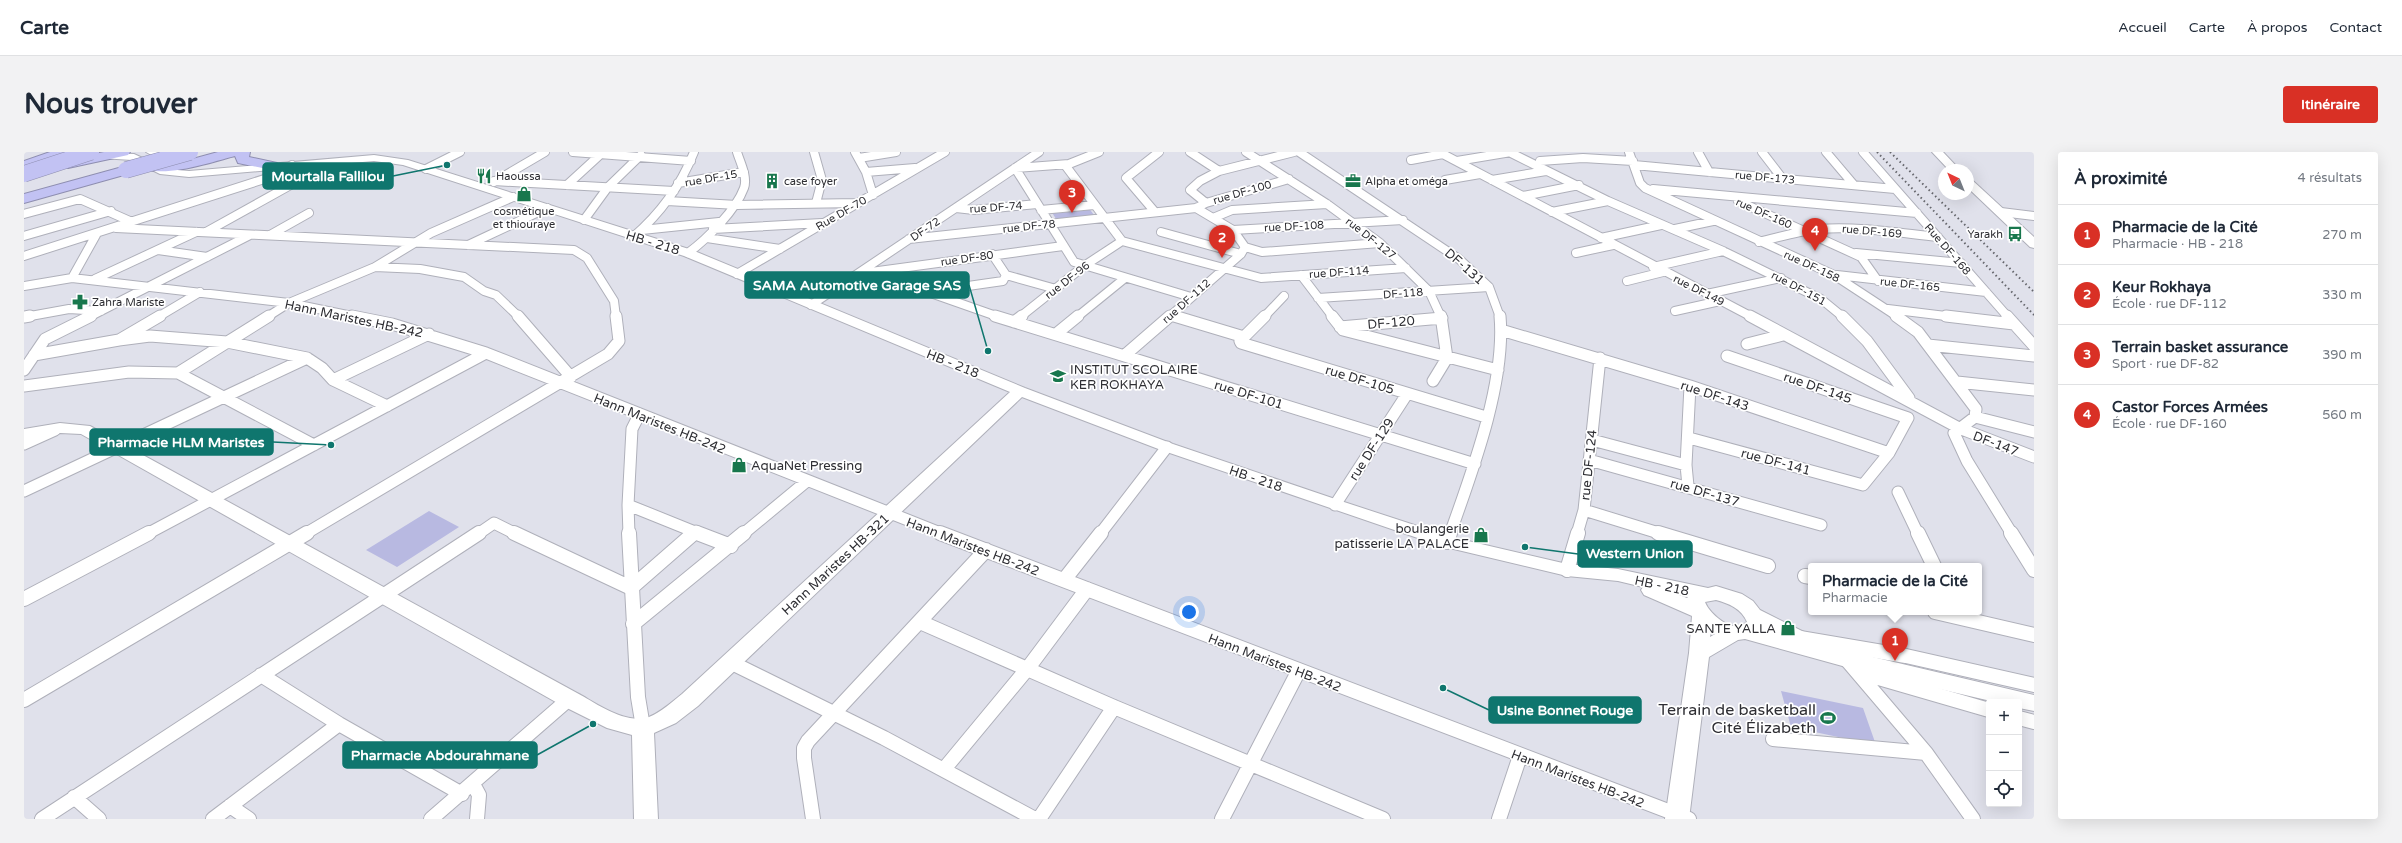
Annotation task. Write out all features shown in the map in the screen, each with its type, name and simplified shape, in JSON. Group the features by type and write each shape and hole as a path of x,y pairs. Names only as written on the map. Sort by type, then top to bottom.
{"highway":[{"path":"24,165 64,152 74,157 123,152"},
{"path":"24,169 78,152"},
{"path":"24,199 168,152"},
{"path":"24,191 191,152"},
{"path":"150,159 160,168 182,166 233,152"},
{"path":"243,152 240,158 243,160 272,166"},
{"path":"24,174 98,155"},
{"path":"24,177 98,155"}],"main road":[{"path":"1937,152 1949,164"},
{"path":"98,155 150,159 164,172 189,174 289,167"},
{"name":"HB - 218","path":"289,167 379,158 404,162 426,169 489,184 513,197 584,220 638,233 1020,391 1167,447 1447,542 1567,570 1618,575 1701,607"},
{"path":"182,166 205,169 272,166 289,167"},
{"path":"1974,187 2034,244"},
{"name":"Hann Maristes HB-321","path":"643,727 670,715 730,662 1020,391"},
{"path":"24,434 60,428 84,429 287,544 568,699 624,724 643,727 646,819"},
{"path":"1701,607 1728,596 1749,608 1745,627"},
{"path":"1701,607 1711,624 1745,627 1800,638 1844,661"},
{"path":"1681,818 1699,653 1701,607"},
{"path":"1699,653 1745,627 1844,661 1986,700"},
{"path":"2022,703 2034,703"}],"street":[{"path":"426,169 460,152"},
{"path":"489,184 545,152"},
{"path":"573,152 641,155 691,161"},
{"path":"638,233 674,191 691,161 694,152"},
{"path":"688,253 707,238 734,204 745,187 744,172 737,152"},
{"path":"814,152 822,180 816,203"},
{"path":"873,195 866,172 857,155 896,152"},
{"name":"Rue DF-70","path":"737,274 946,152"},
{"name":"DF-72","path":"811,305 868,271 909,239 1038,152"},
{"path":"1099,152 1086,161 1065,165 1015,168 1063,246 1080,265 1191,297"},
{"path":"1155,212 1126,178 1159,152"},
{"path":"1190,152 1219,171"},
{"name":"rue DF-127","path":"1246,152 1327,204 1380,243 1406,268 1428,291 1442,318 1447,358"},
{"path":"1206,203 1190,190 1200,182 1219,171 1294,152"},
{"name":"DF-131","path":"1300,152 1459,259 1489,287 1499,311 1501,330 1498,370 1475,464 1447,542"},
{"path":"1457,161 1510,152"},
{"name":"rue DF-151","path":"1510,152 1546,171 1669,223 1675,229"},
{"name":"rue DF-151","path":"1523,152 1608,201 1660,225 1675,229 1723,251 1781,278 1821,299 1840,314 1867,341 1910,400"},
{"path":"1698,152 1709,172"},
{"path":"1762,152 1782,178"},
{"path":"1826,152 1854,185"},
{"name":"Rue DF-168","path":"1863,152 2034,346"},
{"path":"567,185 602,153"},
{"path":"1411,160 1441,153"},
{"name":"rue DF149","path":"1441,153 1663,272 1910,400 1959,428"},
{"path":"584,220 608,187 641,155"},
{"name":"rue DF-173","path":"1540,161 1583,158 1632,159 1709,172 1895,189"},
{"path":"1632,159 1640,183 1645,188 1917,213"},
{"path":"1065,165 1122,241"},
{"path":"24,256 96,235 277,175 289,167 299,177 296,182 202,232 93,279"},
{"path":"866,172 918,168"},
{"path":"1492,180 1546,171"},
{"name":"rue DF-15","path":"678,183 744,172"},
{"path":"1445,180 1480,174"},
{"name":"rue DF-100","path":"1196,208 1206,203 1289,179"},
{"path":"489,184 567,185 674,191"},
{"path":"1523,196 1581,185"},
{"name":"rue DF-158","path":"1645,188 1759,242 1834,274 1887,309 1918,332 1976,409 1975,417"},
{"name":"rue DF-160","path":"1727,196 1854,253 1866,261 1878,281"},
{"path":"178,373 289,303 375,267 414,242 513,197"},
{"path":"24,214 80,199 111,210 132,222"},
{"path":"667,201 734,204 859,203"},
{"path":"1552,212 1608,201"},
{"path":"1213,218 1232,210 1327,204"},
{"name":"rue DF-74","path":"956,208 974,210 1094,205"},
{"path":"467,245 547,208"},
{"path":"1196,208 1233,230 1243,250"},
{"name":"rue DF-78","path":"909,239 1196,208"},
{"path":"24,236 111,210"},
{"path":"2001,212 2034,216"},
{"path":"270,235 309,213"},
{"name":"rue DF-108","path":"1233,230 1403,220"},
{"path":"1675,229 1713,221"},
{"path":"638,233 716,226 825,222"},
{"path":"1601,238 1660,225"},
{"path":"24,700 566,380 608,354 620,341 614,301 587,258 574,250 116,228"},
{"name":"rue DF-169","path":"1759,242 1804,231 1851,228 1938,237"},
{"path":"1161,232 1243,250 1262,252 1380,243"},
{"path":"24,370 45,340 252,234"},
{"path":"72,278 96,235"},
{"path":"707,238 780,249"},
{"name":"rue DF-96","path":"1014,322 1056,289 1080,265 1122,241"},
{"name":"rue DF-114","path":"1122,241 1261,278 1406,268"},
{"path":"1576,253 1613,245"},
{"name":"rue DF-80","path":"868,271 1063,246"},
{"path":"158,250 207,257"},
{"name":"rue DF-112","path":"1125,356 1243,250"},
{"path":"1654,267 1723,251"},
{"path":"1854,253 1961,263"},
{"path":"992,254 1006,275 1056,289"},
{"path":"375,267 420,269 464,277 484,291 496,295 513,310 566,380"},
{"name":"rue DF-101","path":"868,271 922,293 1380,436 1475,464"},
{"path":"1628,281 1663,272"},
{"name":"rue DF-165","path":"1834,274 1878,281 1986,292"},
{"path":"922,293 1000,282 1005,279 1006,275"},
{"path":"1301,275 1341,328 1447,358 1498,370"},
{"name":"Hann Maristes HB-242","path":"24,286 72,278 93,279 289,303 392,324 429,334 566,380 639,415 889,514 1681,818"},
{"path":"1056,334 1125,278"},
{"path":"1707,294 1781,278"},
{"name":"DF-118","path":"1318,298 1489,287"},
{"path":"119,340 200,292"},
{"path":"1171,315 1244,337 1284,296"},
{"path":"1675,311 1720,301"},
{"path":"24,317 69,309 100,311"},
{"path":"1887,309 2014,324"},
{"name":"DF-120","path":"1341,328 1442,318"},
{"name":"rue DF-143","path":"1501,330 1600,358 1690,386 1889,453"},
{"path":"333,380 429,334"},
{"path":"1747,344 1783,335"},
{"path":"34,355 150,336 227,342 307,358 322,368 333,380 387,406"},
{"name":"rue DF-105","path":"1244,337 1240,342 1244,344 1407,394 1486,416"},
{"path":"1928,345 2034,356"},
{"path":"24,599 486,354"},
{"name":"rue DF-145","path":"1727,356 1908,418 1889,453"},
{"path":"24,491 307,358"},
{"path":"1433,381 1447,358"},
{"name":"rue DF-124","path":"1567,570 1584,510 1600,358"},
{"path":"24,386 129,372 178,373 314,445"},
{"path":"1957,382 2034,390"},
{"path":"1688,486 1686,465 1689,438 1690,386"},
{"name":"rue DF-129","path":"1335,505 1407,394"},
{"path":"639,415 632,430 628,505 633,624 643,727"},
{"path":"2034,432 1975,417 1954,433 1967,461 2034,570"},
{"path":"24,444 60,428"},
{"name":"DF-147","path":"1959,428 2034,457"},
{"name":"rue DF-141","path":"1689,438 1863,485 1889,453"},
{"path":"1592,440 1686,465"},
{"path":"1064,580 1167,447"},
{"name":"rue DF-137","path":"1589,460 1688,486 1821,526"},
{"path":"633,624 731,546 807,481"},
{"path":"1898,492 1933,563"},
{"path":"628,505 731,546"},
{"path":"1584,510 1768,566"},
{"path":"42,819 381,595 494,523 631,588"},
{"path":"631,588 696,531"},
{"path":"813,819 804,758 804,748 808,741 837,712 986,550"},
{"path":"945,768 1028,668 1087,589"},
{"path":"1958,615 2034,635"},
{"path":"920,622 1028,668 1114,708 1383,819"},
{"path":"1800,638 1906,656 2034,685"},
{"path":"1844,661 1926,753 1973,819"},
{"path":"730,662 837,712 945,768 1035,819"},
{"path":"1222,819 1298,672"},
{"path":"261,675 339,724 479,795 477,819"},
{"path":"431,819 468,789 568,699"},
{"path":"1039,819 1114,708"},
{"path":"2022,719 2034,722"},
{"path":"212,819 339,724"},
{"path":"1773,739 1926,753"},
{"path":"1499,819 1520,756"},
{"path":"74,797 99,819"},
{"path":"230,806 249,819"}],"shaded area":[{"path":"1088,207 1094,215 1056,219 1051,211"},
{"path":"429,511 459,527 397,567 366,550"},
{"name":"Terrain de basketball Cité Élizabeth","path":"1781,691 1863,708 1876,745 1791,727"}],"railway":[{"path":"1877,152 2034,315"},
{"path":"1890,152 2034,292"}],"place":[{"name":"Mourtalla Fallilou","path":"447,165"},
{"name":"Haoussa","path":"484,176"},
{"name":"case foyer","path":"772,181"},
{"name":"Alpha et oméga","path":"1353,181"},
{"name":"cosmétique et thiouraye","path":"524,194"},
{"name":"Terrain basket assurance","path":"1072,213"},
{"name":"Yarakh","path":"2015,234"},
{"name":"Castor Forces Armées","path":"1815,251"},
{"name":"Keur Rokhaya","path":"1222,258"},
{"name":"Zahra Mariste","path":"80,302"},
{"name":"SAMA Automotive Garage SAS","path":"988,351"},
{"name":"INSTITUT SCOLAIRE KER ROKHAYA","path":"1058,376"},
{"name":"Pharmacie HLM Maristes","path":"331,445"},
{"name":"AquaNet Pressing","path":"739,465"},
{"name":"boulangerie patisserie LA PALACE","path":"1481,535"},
{"name":"Western Union","path":"1525,547"},
{"name":"SANTE YALLA","path":"1788,628"},
{"name":"Pharmacie de la Cité","path":"1895,661"},
{"name":"Usine Bonnet Rouge","path":"1443,688"},
{"name":"Terrain de basketball Cité Élizabeth","path":"1828,718"},
{"name":"Pharmacie Abdourahmane","path":"593,724"}]}
